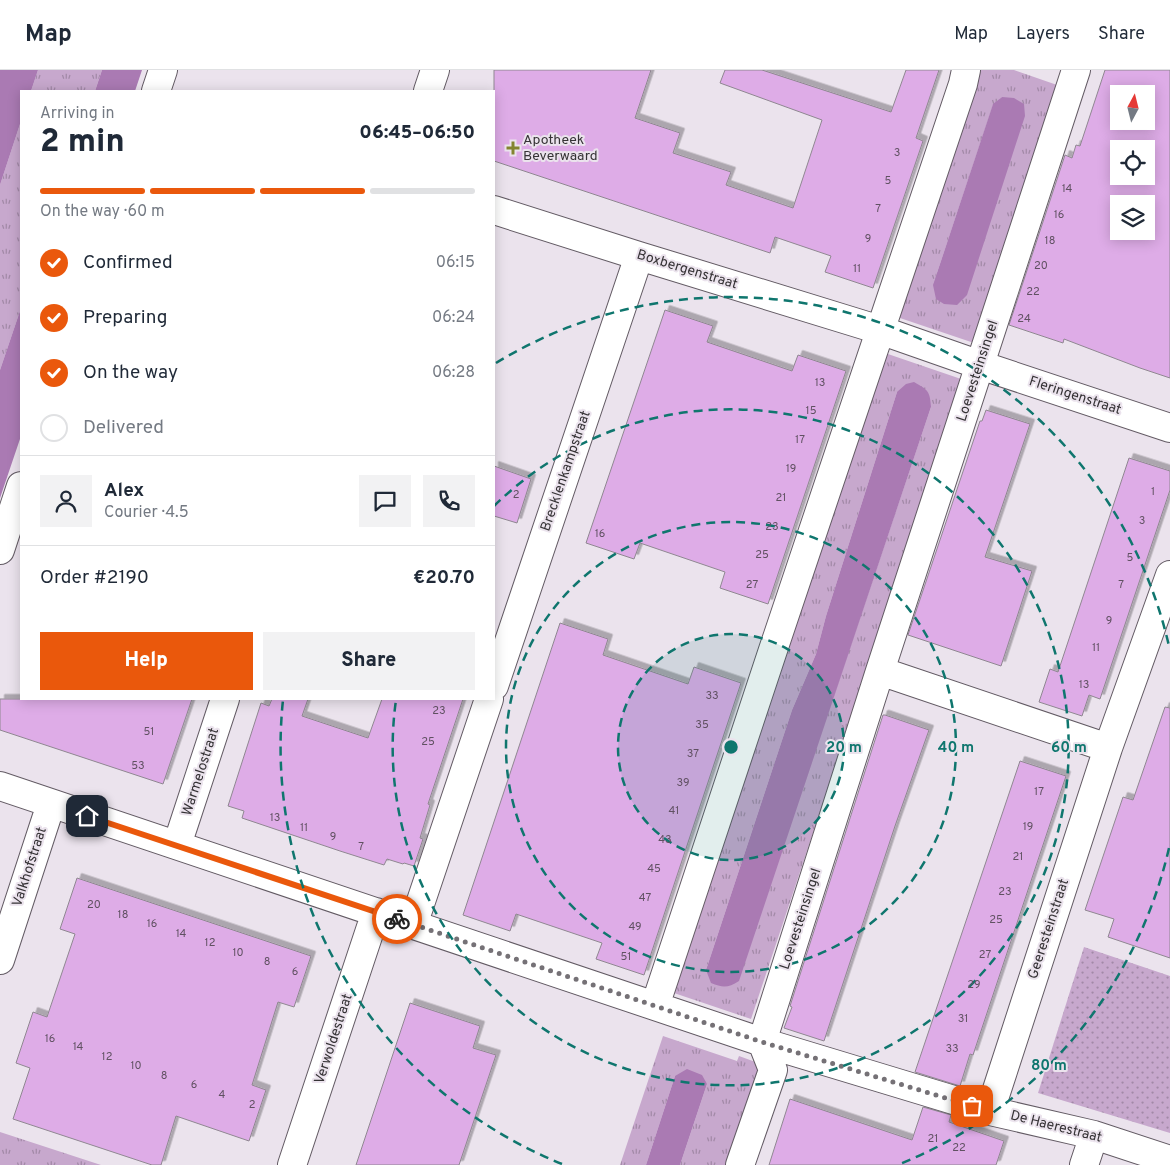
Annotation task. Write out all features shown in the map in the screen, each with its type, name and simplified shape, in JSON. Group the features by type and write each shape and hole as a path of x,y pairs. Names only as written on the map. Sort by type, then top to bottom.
{"street":[{"path":"156,90 163,70"},
{"path":"428,90 435,70"},
{"path":"655,1006 766,648 880,330 963,84 966,70"},
{"name":"Loevesteinsingel","path":"762,1042 880,671 1076,70"},
{"name":"Boxbergenstraat","path":"495,210 880,330 980,364"},
{"name":"Brecklenkampstraat","path":"495,683 639,256"},
{"name":"Fleringenstraat","path":"980,364 1170,428"},
{"path":"0,550 20,489"},
{"name":"Geeresteinstraat","path":"990,1111 1108,748 1170,575"},
{"path":"880,671 1108,748"},
{"name":"Warmelostraat","path":"177,846 226,700"},
{"path":"413,925 489,700"},
{"name":"De Haerestraat","path":"0,786 762,1042 990,1111 1094,1135 1170,1160"},
{"name":"Valkhofstraat","path":"0,960 51,804"},
{"name":"Verwoldestraat","path":"292,1165 376,912"},
{"path":"740,1165 773,1070 762,1042"},
{"path":"1084,1165 1094,1135"}],"green space":[{"path":"38,70 102,70 95,90 31,90"},
{"path":"979,70 1014,70 1060,86 974,343 897,317","holes":["1002,97 933,285 993,105"]},
{"path":"20,124 20,311 0,370 0,185"},
{"path":"885,353 964,380 751,1019 671,992","holes":["897,392 931,407 828,713 706,970 792,710 816,654 826,616"]},
{"path":"1084,947 1170,976 1170,1133 1038,1093"},
{"path":"663,1036 737,1061 739,1056 761,1064 727,1165 680,1165 707,1084 675,1076 646,1165 620,1165"},
{"path":"0,1132 101,1165 0,1165"}],"shaded area":[{"path":"0,70 38,70 31,90 20,90 20,124 0,185"},
{"path":"102,70 142,70 135,90 95,90"},
{"path":"1002,97 1014,98 1024,104 1025,116 967,295 957,305 944,304 936,299 933,285 993,104"},
{"path":"20,311 20,439 0,498 0,370"},
{"path":"914,382 927,392 930,397 931,407 739,981 728,986 715,985 711,983 706,970 792,710 816,654 826,616 897,392 906,384"},
{"path":"687,1069 702,1075 707,1084 680,1165 646,1165 675,1076"}],"building":[{"path":"494,70 651,70 635,118 680,133 673,153 731,172 726,185 793,208 822,120 720,83 725,70 762,70 891,112 906,70 939,70 916,138 923,141 873,288 825,272 831,256 775,237 770,253 495,161"},
{"path":"1105,70 1170,70 1170,378 1064,339 1063,343 1009,325 1065,155 1072,158 1076,145 1080,146"},
{"path":"665,310 713,326 707,342 792,371 798,355 846,371 768,604 720,588 725,572 640,543 634,559 586,543"},
{"path":"986,410 1030,424 985,557 1032,571 1001,666 908,635 980,421 982,421"},
{"path":"1129,458 1170,471 1170,490 1100,699 1089,695 1082,716 1039,702 1050,669 1058,672"},
{"path":"495,466 531,479 517,523 495,516"},
{"path":"560,623 608,639 603,655 688,684 694,667 741,683 644,975 596,959 602,943 516,914 510,931 463,915"},
{"path":"0,699 192,700 163,784 0,730"},
{"path":"272,700 308,700 302,716 368,738 382,700 463,700 428,804 430,805 420,838 423,839 414,866 387,859 384,865 340,851 242,818 244,811 228,806 261,703 269,706"},
{"path":"1165,707 1170,708 1170,958 1108,937 1114,919 1085,910 1123,797 1133,800"},
{"path":"883,715 929,730 895,826 824,1041 784,1028"},
{"path":"1020,761 1066,776 973,1055 970,1054 960,1086 915,1072"},
{"path":"77,878 311,956 294,1007 278,1002 252,1085 266,1090 249,1141 176,1116 161,1165 152,1165 13,1119 30,1068 16,1063 33,1012 47,1017 75,934 60,929"},
{"path":"410,1003 480,1026 473,1048 496,1055 459,1165 356,1165"},
{"path":"790,1099 912,1140 923,1107 951,1115 949,1122 1004,1141 996,1165 769,1165"}],"way so far":[{"path":"397,919 762,1042 972,1106"}],"place":[{"name":"Apotheek Beverwaard","path":"513,148"}],"route":[{"path":"87,816 397,919"}]}
